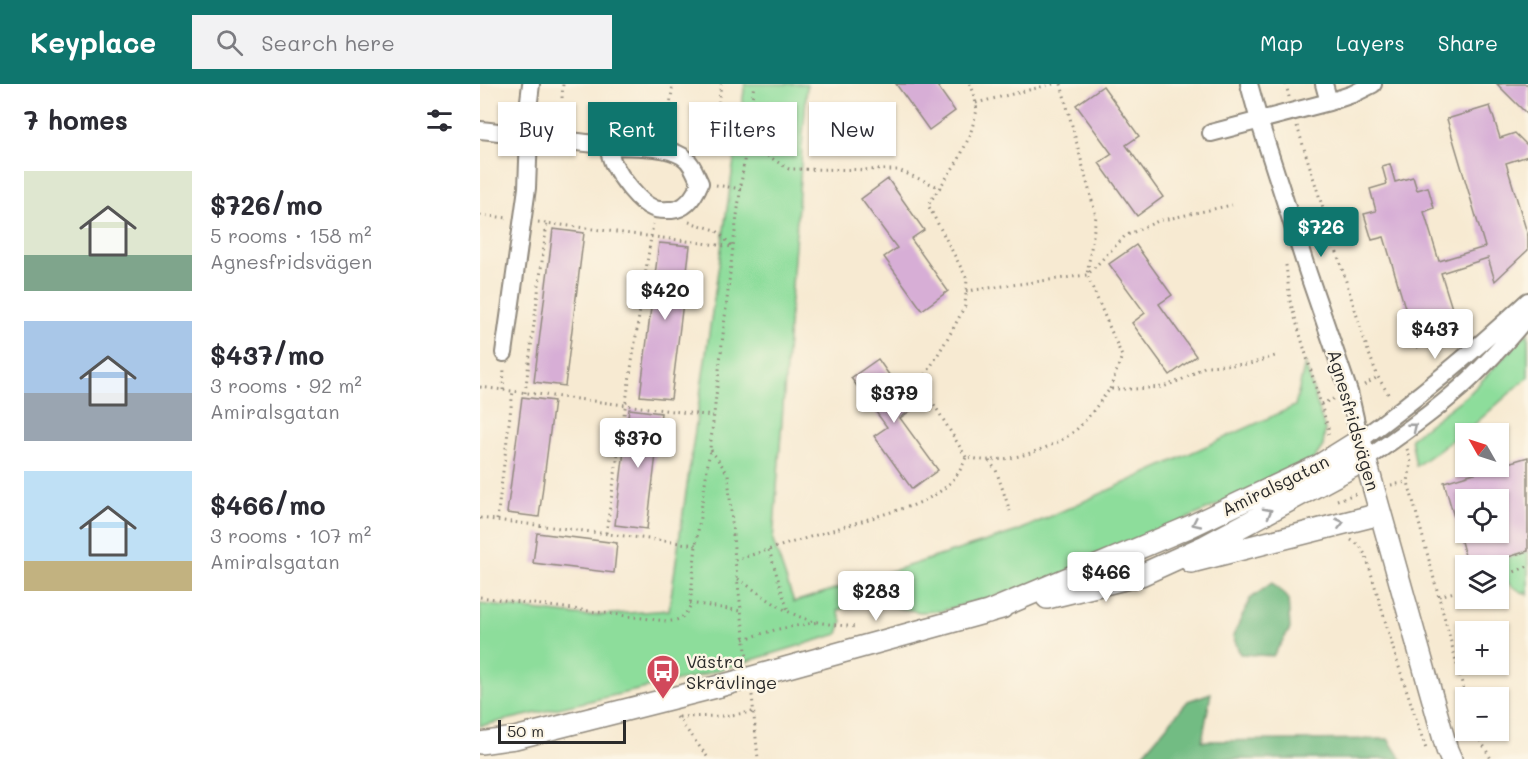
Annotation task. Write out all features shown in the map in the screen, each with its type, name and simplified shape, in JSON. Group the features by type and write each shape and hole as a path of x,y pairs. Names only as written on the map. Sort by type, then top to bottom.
{"main road":[{"name":"Amiralsgatan","path":"480,743 515,738 720,686 988,612 1141,575 1205,546 1327,481 1362,450"},
{"name":"Amiralsgatan","path":"988,612 1189,526 1320,465 1362,450"},
{"name":"Agnesfridsvägen","path":"1362,450 1451,759"},
{"path":"1141,575 1380,514"},
{"name":"Amiralsgatan","path":"480,758 515,738"}],"street":[{"path":"530,102 531,84"},
{"name":"Agnesfridsvägen","path":"1249,84 1308,273 1347,385 1362,450"},
{"path":"1324,84 1329,102"},
{"path":"1210,133 1329,102 1353,94 1372,84"},
{"path":"480,130 498,132"},
{"path":"611,156 624,181 637,196 655,209 678,210 695,195 700,183 692,164 677,154"},
{"path":"504,353 527,188 527,156"},
{"name":"Amiralsgatan","path":"1362,450 1396,414 1486,340 1528,301"},
{"name":"Amiralsgatan","path":"1362,450 1402,435 1452,395 1498,350 1528,316"}],"path":[{"path":"562,98 563,84"},
{"path":"670,102 673,84"},
{"path":"719,102 721,84"},
{"path":"752,102 754,84"},
{"path":"970,84 977,110 966,143 959,159 928,205 967,279 965,306 921,383 966,457 988,461 1030,453 1071,434 1110,389 1122,356 1087,275 1096,216 1061,84"},
{"path":"976,103 1053,84"},
{"path":"1286,84 1292,111 1368,351 1378,377 1390,395 1396,414"},
{"path":"480,597 673,622 687,612 710,449 745,156"},
{"path":"768,156 789,169 898,170 941,188"},
{"path":"700,183 741,189"},
{"path":"966,291 1087,275 1125,236 1158,221 1232,205"},
{"path":"606,534 655,209"},
{"path":"480,215 734,247"},
{"path":"687,222 716,230 734,247"},
{"path":"525,393 547,223"},
{"path":"1286,262 1290,302 1328,428 1328,440"},
{"path":"503,390 504,353"},
{"path":"1110,389 1163,387 1206,366 1250,364 1275,356"},
{"path":"480,387 714,416"},
{"path":"497,520 513,392"},
{"path":"1402,435 1411,462 1408,482 1463,687"},
{"path":"710,449 728,474 747,660"},
{"path":"735,560 931,498 957,476 966,457"},
{"path":"988,461 996,470 1010,511"},
{"path":"1327,481 1337,500 1345,536 1360,546 1365,556 1427,751"},
{"path":"480,518 696,545"},
{"path":"769,550 788,611"},
{"path":"1509,574 1528,566"},
{"path":"737,578 799,617 862,628"},
{"path":"1439,596 1455,592"},
{"path":"690,603 741,611"},
{"path":"744,639 778,629 820,622"},
{"path":"751,693 758,759"},
{"path":"677,717 723,716 754,712"},
{"path":"674,713 710,759"},
{"path":"1481,741 1491,759"}],"green space":[{"path":"745,84 807,84 773,541 794,602 1018,531 1295,406 1305,363 1325,430 1323,446 1312,462 1052,580 941,611 920,612 867,602 838,610 842,621 838,634 699,676 480,726 480,604 586,616 669,610 735,156 797,156 797,102 742,102"},
{"path":"1528,332 1528,377 1476,423 1455,423 1455,438 1416,466 1411,438 1471,392"},
{"path":"1528,551 1528,595 1509,584 1509,557"},
{"path":"1272,583 1288,598 1290,629 1273,656 1240,654 1233,636 1250,599"},
{"path":"1211,693 1202,741 1388,739 1401,759 1139,759 1188,701"}],"building":[{"path":"896,84 936,84 955,111 929,130"},
{"path":"1497,84 1528,84 1528,115"},
{"path":"1103,86 1139,136 1126,145 1163,197 1137,216 1099,163 1112,154 1076,105"},
{"path":"1490,106 1500,138 1515,133 1528,146 1528,156 1506,163 1528,236 1528,250 1495,281 1488,258 1441,273 1455,318 1417,348 1384,237 1372,240 1364,214 1376,211 1370,189 1387,184 1382,166 1390,164 1395,182 1413,177 1417,190 1428,187 1434,208 1424,212 1439,261 1485,247 1447,119"},
{"path":"888,179 924,230 911,239 948,291 922,310 884,257 897,248 861,199"},
{"path":"553,229 584,233 565,386 534,382"},
{"path":"659,243 690,246 671,399 640,396"},
{"path":"1136,245 1172,295 1159,304 1196,356 1170,375 1132,323 1145,313 1109,264"},
{"path":"878,359 913,409 900,418 938,470 912,489 874,436 887,427 851,378"},
{"path":"522,397 554,401 539,517 507,513"},
{"path":"629,409 661,413 647,529 615,525"},
{"path":"1528,457 1528,551 1509,557 1509,555 1465,555 1461,543 1509,543 1509,489 1455,489 1455,520 1444,482 1461,477 1509,477 1509,463"},
{"path":"537,533 617,543 614,573 533,563"}],"place":[{"name":"Västra Skrävlinge","path":"663,700"}]}
